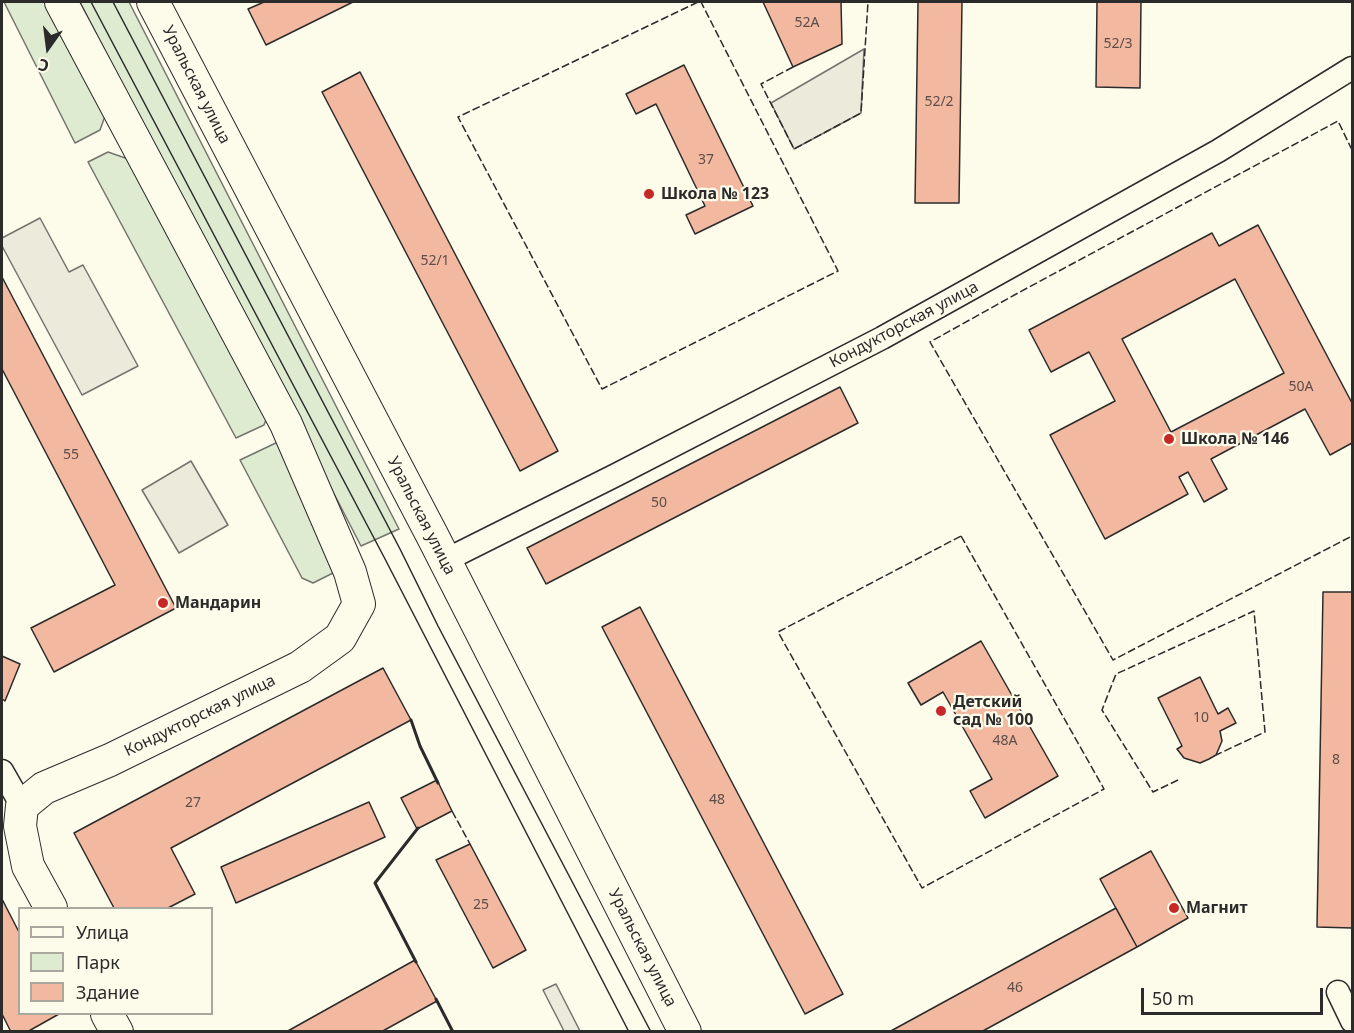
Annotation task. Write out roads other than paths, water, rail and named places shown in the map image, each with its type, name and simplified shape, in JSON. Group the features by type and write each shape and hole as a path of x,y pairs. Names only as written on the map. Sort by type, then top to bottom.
{"main road":[{"name":"Кондукторская улица","path":"22,806 44,788 110,760 300,667 340,638 359,604 350,572 286,424 61,2"},
{"name":"Уральская улица","path":"153,2 444,561 685,1032"},
{"path":"22,806 20,826 28,866 50,907"},
{"path":"108,1015 117,1032"}],"street":[{"name":"Кондукторская улица","path":"444,561 882,338 1218,151 1353,68"},
{"path":"2,771 22,806"},
{"path":"1338,992 1353,1021"}],"tram line":[{"path":"91,2 384,557 629,1032"},
{"path":"113,2 651,1032"}],"place":[{"name":"Школа № 123","path":"649,194"},
{"name":"Школа № 146","path":"1169,439"},
{"name":"Мандарин","path":"163,603"},
{"name":"Детский сад № 100","path":"941,711"},
{"name":"Магнит","path":"1174,908"}]}
